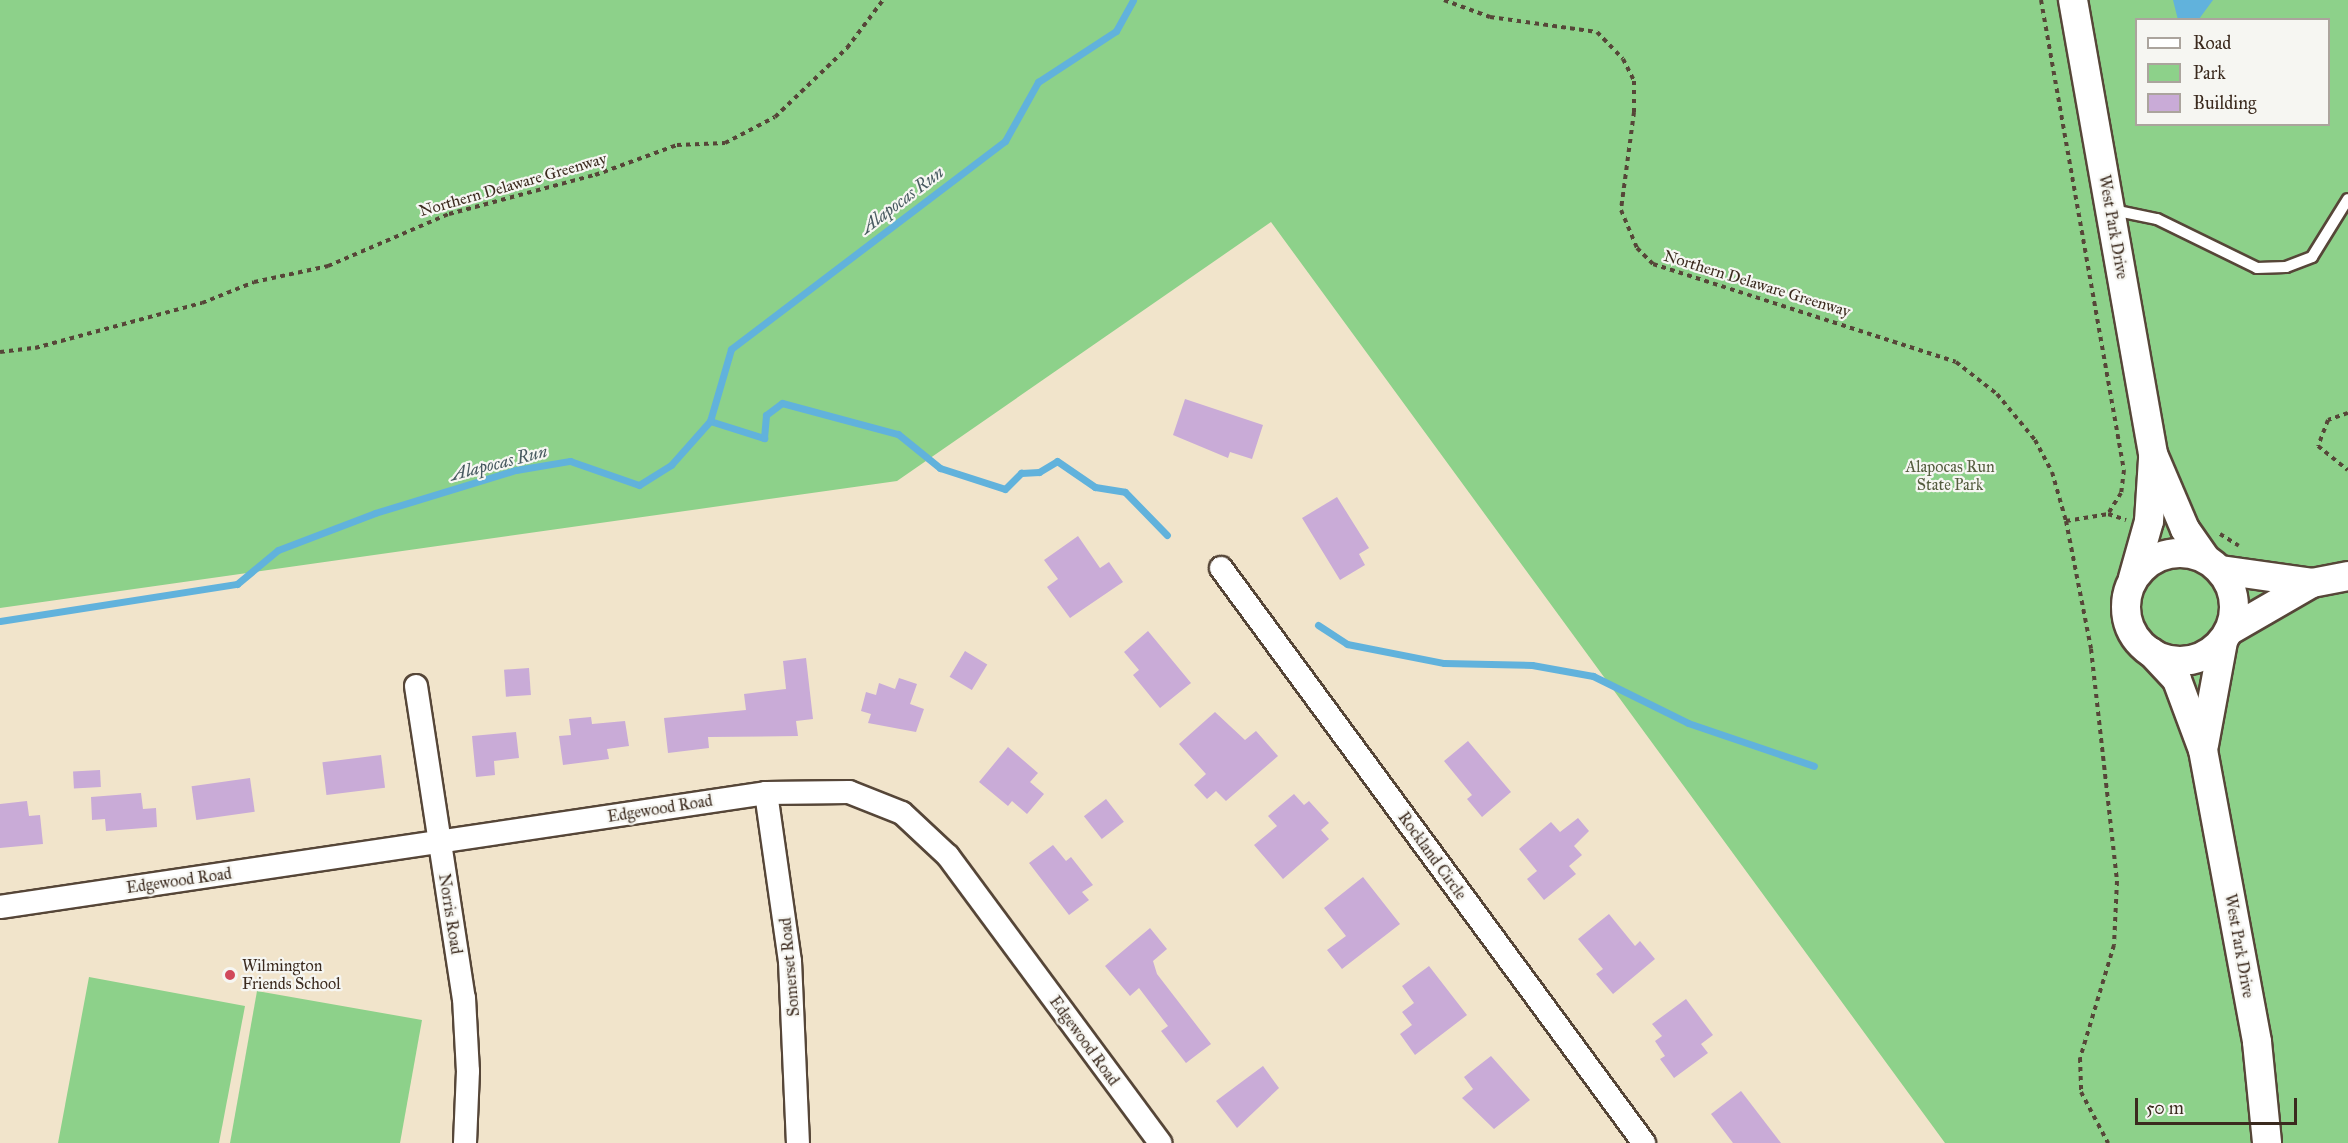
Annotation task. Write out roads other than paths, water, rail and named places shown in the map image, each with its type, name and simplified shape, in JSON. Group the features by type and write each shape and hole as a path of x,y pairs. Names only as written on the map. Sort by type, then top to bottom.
{"street":[{"name":"West Park Drive","path":"2073,0 2153,454 2149,521 2131,584"},
{"name":"West Park Drive","path":"2153,454 2186,529 2213,564"},
{"path":"2312,583 2213,564 2180,552 2162,555 2140,570 2131,584 2127,619 2151,652 2189,660 2312,583 2348,576"},
{"path":"2213,564 2235,604 2226,636"},
{"name":"Rockland Circle","path":"1221,568 1644,1143"},
{"name":"West Park Drive","path":"2203,750 2226,636"},
{"name":"West Park Drive","path":"2151,652 2176,680 2203,750 2257,1042 2267,1143"},
{"name":"Norris Road","path":"416,686 464,999 468,1071 465,1143"},
{"name":"Edgewood Road","path":"0,907 766,793 849,792 894,809 924,830 1160,1143"},
{"name":"Somerset Road","path":"766,793 790,961 798,1143"}],"lane":[{"path":"2110,209 2157,219 2257,268 2286,267 2312,257 2348,199"}],"water":[{"path":"2173,0 2213,0 2200,18 2178,18"}],"waterway":[{"name":"Alapocas Run","path":"0,621 237,584 278,550 375,513 516,470 570,461 639,485 671,465 710,421 731,349 1005,141 1038,82 1116,31 1133,0"},
{"path":"710,421 764,438 766,415 782,403 898,434 940,468 1005,489 1021,473 1039,472 1057,461 1095,487 1125,492 1167,535"},
{"path":"1318,625 1347,644 1444,663 1532,665 1593,676 1688,723 1814,766"}],"place":[{"name":"Wilmington Friends School","path":"230,975"}],"park label":[{"name":"Alapocas Run State Park","path":"1950,476"}]}
